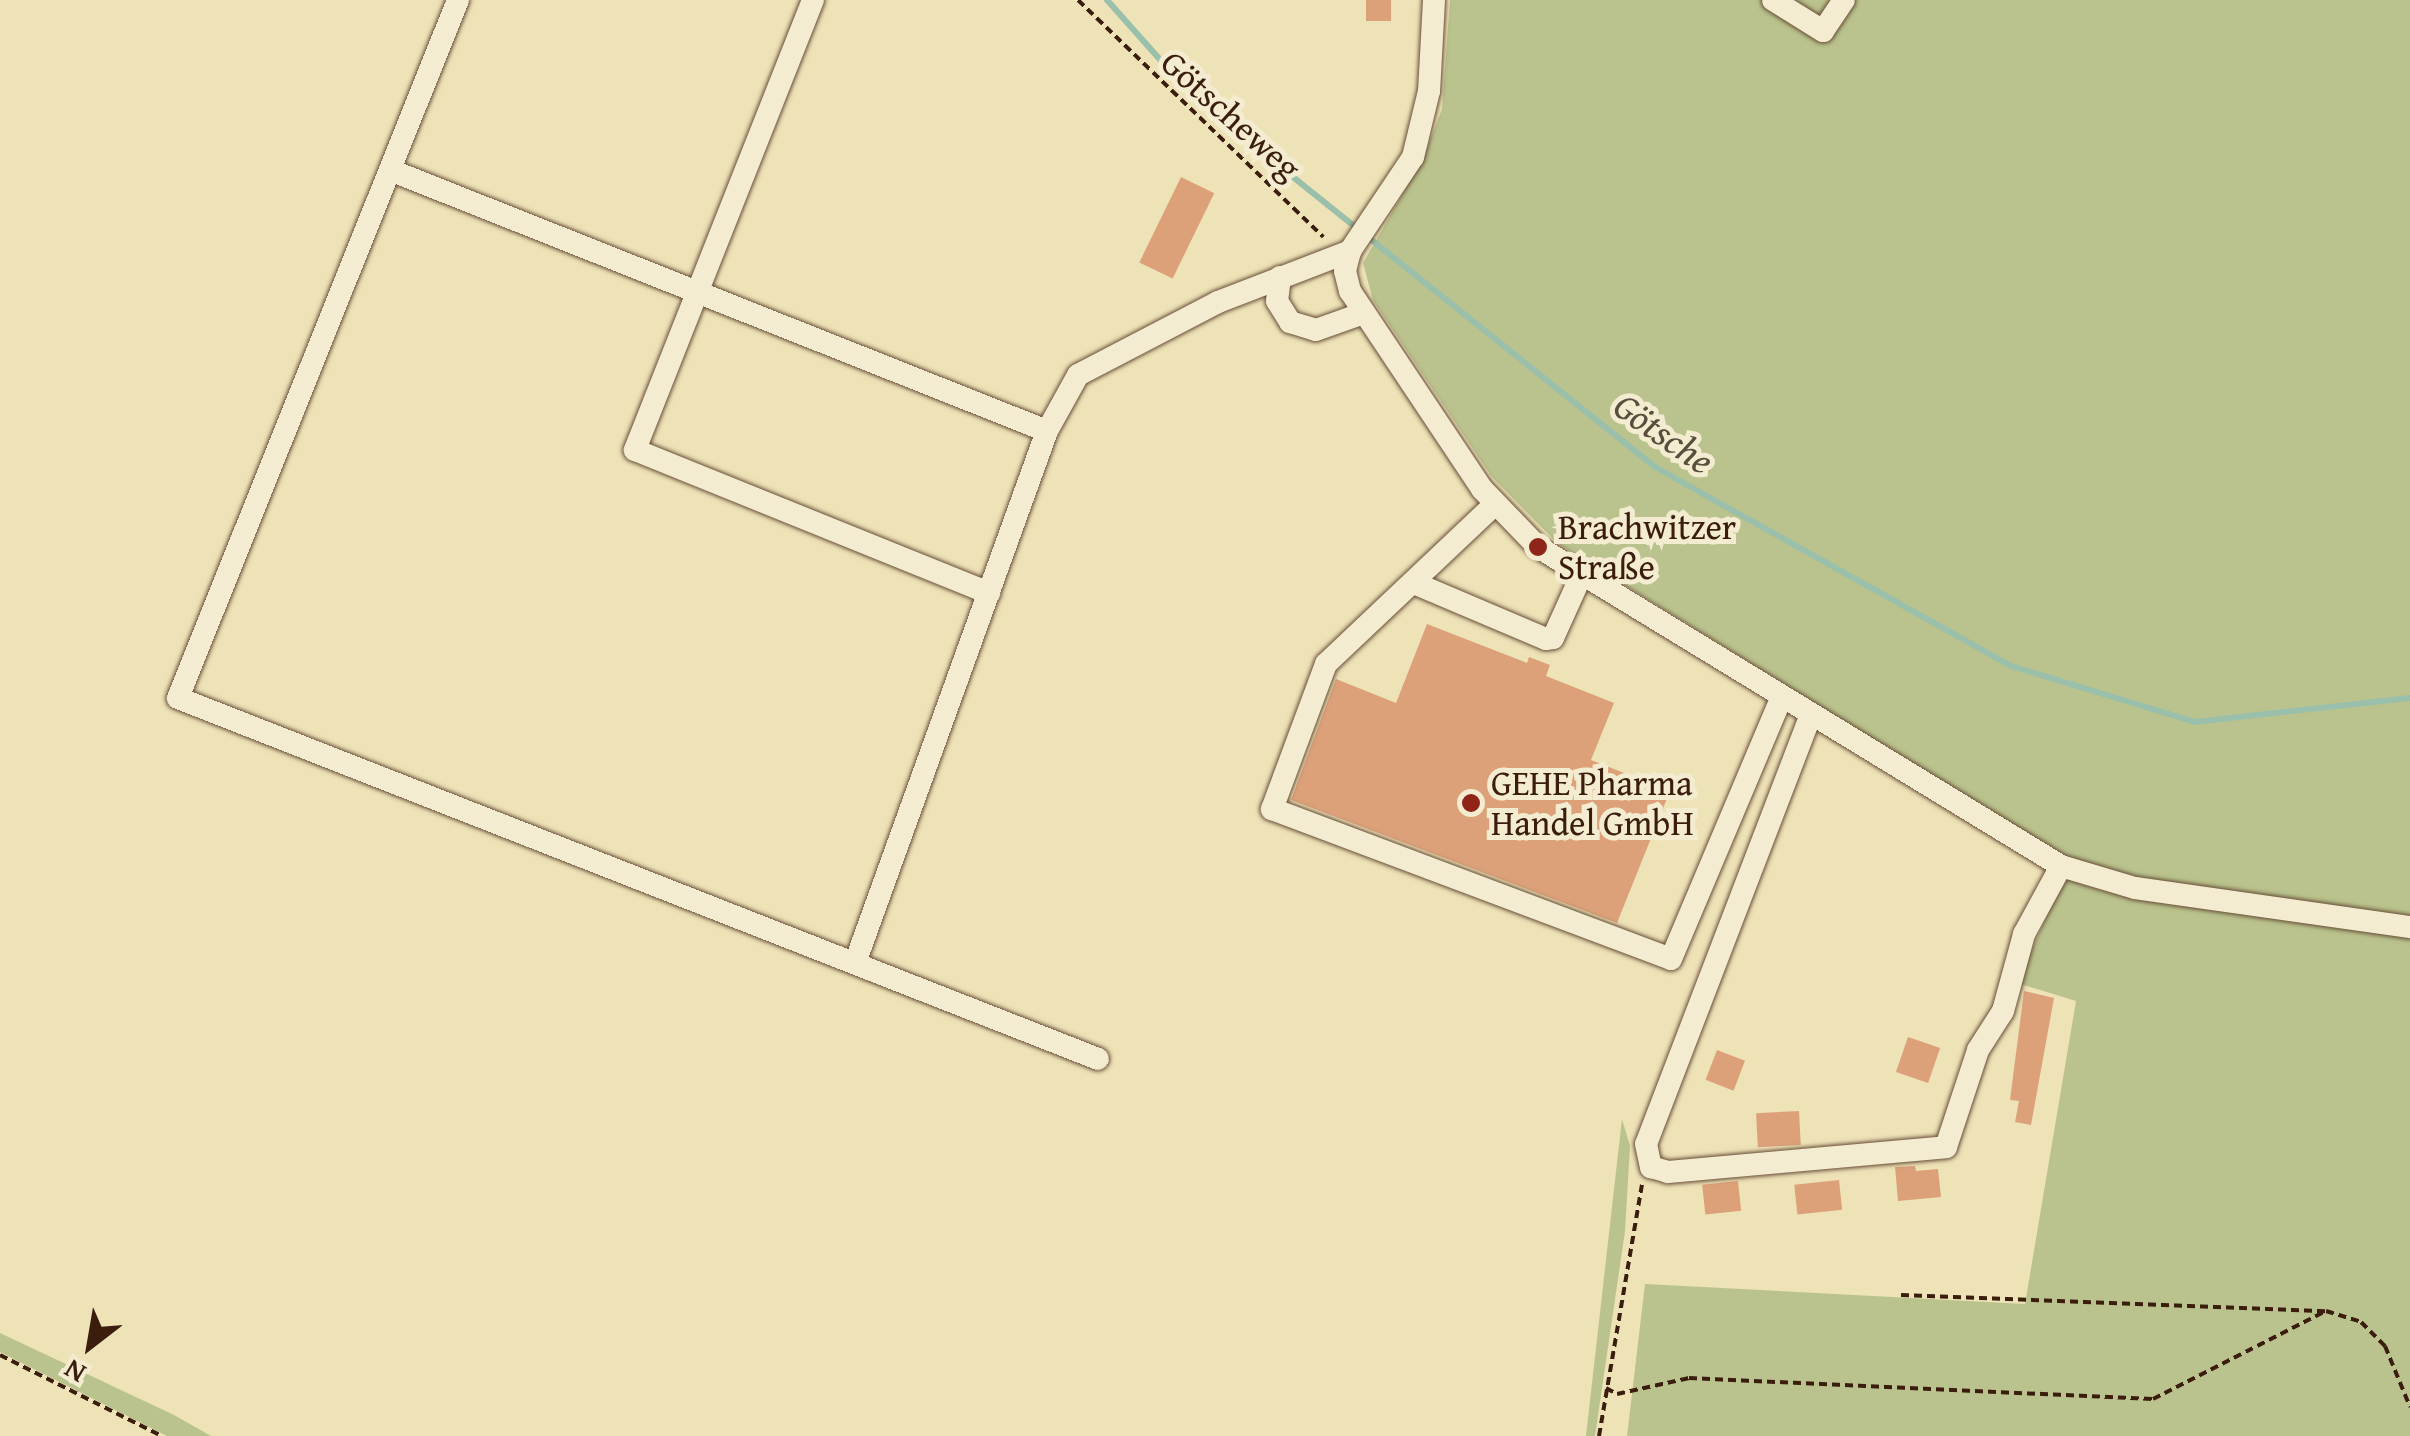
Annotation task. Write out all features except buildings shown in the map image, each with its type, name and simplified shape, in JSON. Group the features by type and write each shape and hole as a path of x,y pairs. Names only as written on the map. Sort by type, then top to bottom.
{"street":[{"path":"458,0 178,698 1098,1060"},
{"path":"813,0 635,450 989,593"},
{"path":"855,963 1048,432 1078,375 1099,359 1280,277 1343,254 1413,156 1429,91 1434,0"},
{"path":"1773,0 1823,31 1844,0"},
{"path":"390,170 1048,432"},
{"path":"1343,254 1345,271 1364,314 1494,505 1581,576 2060,866 2135,888 2410,927"},
{"path":"1280,277 1278,301 1290,322 1316,330 1364,314"},
{"path":"1494,505 1318,675 1272,810 1664,961 1671,959 1780,699"},
{"path":"1414,583 1546,639 1553,638 1581,576"},
{"path":"1810,717 1646,1144 1651,1167 1668,1172 1946,1146 1978,1050 2003,1011 2024,934 2060,866"}],"path":[{"name":"Götscheweg","path":"1078,0 1162,87 1316,225 1343,254"},
{"path":"1599,1436 1628,1234 1651,1167"},
{"path":"1902,1295 2326,1311 2360,1322 2385,1346 2410,1406"},
{"path":"1606,1388 1617,1394 1689,1378 2153,1399 2326,1311"},
{"path":"0,1354 162,1436"}],"green space":[{"path":"1450,0 2410,0 2410,1436 1627,1436 1645,1284 2025,1304 2076,1001 2017,983 2071,862 1556,542 1492,477 1373,300 1363,263 1422,161 1442,109"},
{"path":"1622,1119 1630,1146 1625,1231 1595,1436 1586,1436"},
{"path":"0,1333 211,1436 167,1436 0,1352"}],"waterway":[{"name":"Götsche","path":"1107,0 1173,74 1268,157 1655,467 2011,666 2195,722 2410,698"}],"place":[{"name":"Brachwitzer Straße","path":"1538,547"},
{"name":"GEHE Pharma Handel GmbH","path":"1471,803"}]}
